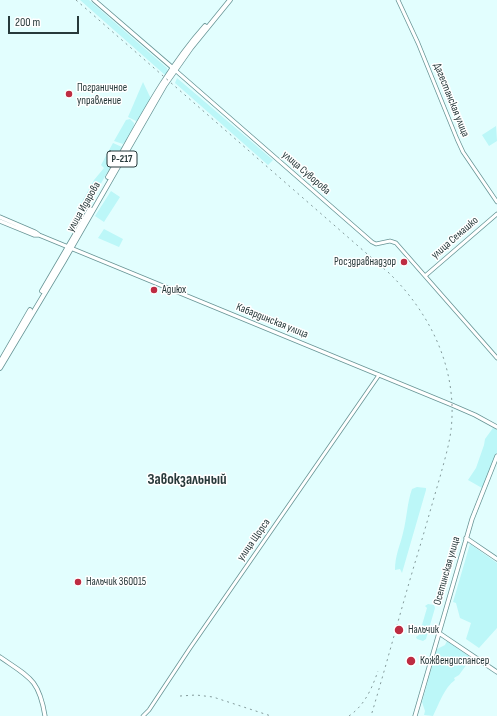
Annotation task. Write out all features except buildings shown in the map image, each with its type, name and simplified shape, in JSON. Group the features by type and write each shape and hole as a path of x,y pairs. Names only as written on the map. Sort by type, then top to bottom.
{"main road":[{"name":"улица Суворова","path":"94,0 173,69"},
{"name":"улица Идарова","path":"0,362 106,185 173,69 194,39 227,0"},
{"name":"улица Идарова","path":"173,69 230,0"},
{"name":"Кабардинская улица","path":"0,217 39,235 459,408 497,427"},
{"name":"Кабардинская улица","path":"0,221 34,235 39,235"},
{"name":"улица Идарова","path":"0,368 69,247"},
{"name":"Осетинская улица","path":"414,716 475,509 497,456"},
{"path":"466,538 497,559"},
{"path":"439,633 497,672"},
{"path":"0,657 24,674 36,685 41,696 46,716"}],"street":[{"name":"Дагестанская улица","path":"398,0 418,43 457,139 467,158 497,202"},
{"name":"улица Суворова","path":"173,69 372,242 378,244 390,241 396,243 497,358"},
{"name":"улица Семашко","path":"425,276 497,214"},
{"name":"улица Щорса","path":"144,716 379,375"}],"shaded area":[{"path":"80,0 89,0 167,68 168,72 165,75"},
{"path":"177,78 273,160 268,165 175,83"},
{"path":"143,82 151,99 138,122 128,117"},
{"path":"130,119 134,123 129,137 123,144 114,141 126,120"},
{"path":"496,126 497,141 489,146 482,135"},
{"path":"113,143 122,147 85,211 80,205 94,180 104,168 101,165"},
{"path":"111,191 120,197 104,222 95,216"},
{"path":"104,229 123,239 119,247 98,238"},
{"path":"493,428 497,430 497,452 482,488 468,480 476,468 485,439"},
{"path":"417,487 426,488 426,490 402,573 400,569 395,570 396,560 402,538 410,494 412,489"},
{"path":"470,544 497,563 497,628 479,648 466,639 471,623 460,618 456,603 453,602"},
{"path":"428,604 434,605 435,608 426,639 423,641 417,639 416,637 419,635 427,608 425,606"},
{"path":"447,641 473,659 469,665 467,664 459,675 454,678 455,680 448,687 433,716 424,715 425,711 422,702 437,649 445,645"}],"railway":[{"path":"76,0 389,273 417,306 429,325 438,344 446,365 450,386 452,408 450,436 440,477 371,716"},
{"path":"349,716 355,712 364,701 378,671"},
{"path":"180,696 196,695 213,697 271,716"}],"place":[{"name":"Пограничное управление","path":"69,94"},
{"name":"Росздравнадзор","path":"404,262"},
{"name":"Адиюх","path":"154,290"},
{"name":"Нальчик 360015","path":"78,582"},
{"name":"Нальчик","path":"399,630"},
{"name":"Кожвендиспансер","path":"411,661"}],"district":[{"name":"Завокзальный","path":"187,480"}]}
